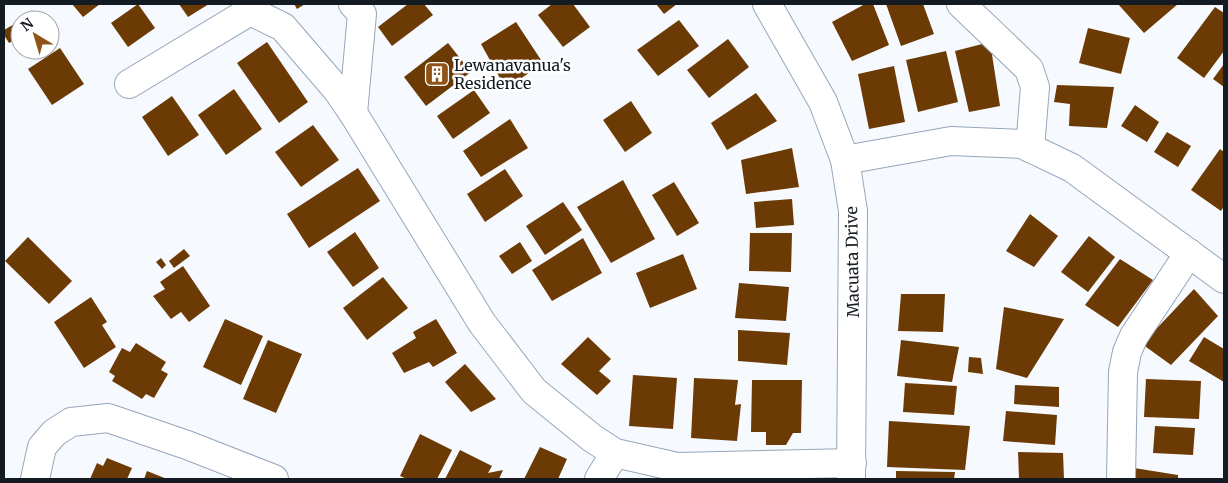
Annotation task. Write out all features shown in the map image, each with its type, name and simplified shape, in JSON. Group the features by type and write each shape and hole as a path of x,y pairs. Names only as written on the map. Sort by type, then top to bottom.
{"street":[{"name":"Macuata Drive","path":"767,4 822,102 845,160 854,211 852,471"},
{"path":"961,4 1029,69 1035,87 1030,148"},
{"path":"353,113 360,7"},
{"path":"129,84 250,10 283,28 338,91 482,323 534,391 592,438 615,453 677,467 852,471"},
{"path":"845,160 951,141 1022,144 1072,168 1224,279"},
{"path":"1121,479 1123,372 1128,352 1134,336 1189,253"},
{"path":"35,479 42,447 54,433 71,422 108,418 187,445 274,479"},
{"path":"599,479 615,453"}],"building":[{"path":"72,4 100,4 83,17"},
{"path":"138,4 155,28 128,47 111,23"},
{"path":"179,4 209,4 188,17"},
{"path":"294,4 305,4 297,9"},
{"path":"408,4 424,4 433,15 392,46 378,27"},
{"path":"552,4 573,4 590,27 563,47 538,15"},
{"path":"656,4 677,4 664,14"},
{"path":"865,4 873,4 889,45 852,61 832,22"},
{"path":"886,4 923,4 934,34 901,46"},
{"path":"1118,4 1178,4 1144,33"},
{"path":"1215,7 1224,13 1224,51 1204,78 1177,58"},
{"path":"679,20 699,46 658,76 637,50"},
{"path":"516,22 543,63 506,89 481,44"},
{"path":"10,27 9,43 4,35 4,30"},
{"path":"1088,28 1130,38 1121,74 1079,63"},
{"path":"728,39 749,67 709,98 687,70"},
{"path":"267,42 308,102 279,123 237,63"},
{"path":"990,42 1000,106 969,112 955,51"},
{"name":"Lewanavanua's Residence","path":"448,43 471,72 426,106 404,77"},
{"path":"60,48 84,84 52,105 28,69 42,60 60,60"},
{"path":"946,51 958,102 918,112 906,60"},
{"path":"1224,64 1224,87 1213,79"},
{"path":"894,66 905,122 869,129 858,74"},
{"path":"1057,85 1114,87 1107,128 1069,126 1070,104 1054,102"},
{"path":"234,89 262,129 226,155 198,115"},
{"path":"474,90 490,113 453,139 437,116"},
{"path":"756,93 777,121 727,150 711,123"},
{"path":"172,96 199,135 168,156 142,117"},
{"path":"631,101 652,133 625,152 603,120"},
{"path":"1135,105 1159,122 1147,142 1121,126"},
{"path":"510,119 528,148 481,177 463,151"},
{"path":"313,125 339,160 301,187 275,152"},
{"path":"1167,132 1191,146 1178,167 1154,152"},
{"path":"792,148 799,187 746,194 741,160"},
{"path":"1220,149 1224,152 1224,206 1221,211 1191,190"},
{"path":"358,168 380,201 309,248 287,214"},
{"path":"505,169 523,196 485,222 467,194"},
{"path":"623,180 655,239 611,263 577,207"},
{"path":"674,182 699,223 677,236 652,195"},
{"path":"792,199 794,225 756,228 754,202"},
{"path":"563,202 582,230 545,255 526,226"},
{"path":"1030,214 1058,236 1034,267 1006,251"},
{"path":"355,232 379,268 353,287 327,252"},
{"path":"750,233 792,233 791,272 749,271"},
{"path":"1089,236 1115,257 1088,292 1061,272"},
{"path":"28,237 72,281 49,304 5,261"},
{"path":"583,238 602,273 552,301 532,270"},
{"path":"520,242 532,261 512,274 499,256"},
{"path":"184,249 190,256 174,268 169,261"},
{"path":"683,254 697,289 650,308 636,273"},
{"path":"161,258 166,265 162,269 156,262"},
{"path":"1120,259 1153,280 1118,327 1085,305"},
{"path":"183,266 210,306 189,322 181,312 171,319 153,296 165,289 160,282"},
{"path":"383,277 408,308 367,340 343,308"},
{"path":"739,283 789,287 786,321 735,318"},
{"path":"1194,289 1218,316 1171,365 1142,344"},
{"path":"901,294 945,294 943,332 898,331"},
{"path":"91,297 107,322 102,325 116,347 84,368 54,322"},
{"path":"1004,307 1064,319 1027,378 996,369"},
{"path":"225,319 263,336 241,385 203,367"},
{"path":"436,319 457,353 433,367 429,362 404,373 392,353 416,338 413,332"},
{"path":"738,330 790,333 787,365 738,361"},
{"path":"588,337 611,359 599,371 611,381 597,395 561,364"},
{"path":"1204,337 1224,349 1224,382 1189,361"},
{"path":"268,340 302,354 276,413 243,399"},
{"path":"901,340 959,347 952,382 897,376"},
{"path":"136,343 166,362 161,370 168,374 154,398 146,394 142,399 112,381 115,376 109,372 122,348 130,352"},
{"path":"969,357 981,358 983,374 968,372"},
{"path":"465,364 496,399 471,412 445,382"},
{"path":"633,375 677,378 673,429 629,426"},
{"path":"694,378 738,380 735,405 741,404 737,441 691,438"},
{"path":"1146,379 1201,381 1199,419 1144,417"},
{"path":"752,380 802,380 801,433 793,433 786,445 766,445 766,432 751,432"},
{"path":"905,383 957,386 954,415 903,412"},
{"path":"1015,385 1059,387 1059,407 1014,404"},
{"path":"1006,411 1057,415 1055,445 1003,441"},
{"path":"889,421 970,426 965,470 887,467"},
{"path":"1155,426 1195,428 1193,455 1153,453"},
{"path":"420,434 452,450 437,479 407,479 400,476"},
{"path":"540,447 567,459 558,479 524,479"},
{"path":"460,450 492,466 488,473 503,470 499,479 445,479"},
{"path":"1018,452 1063,453 1064,479 1019,478"},
{"path":"107,458 132,468 127,479 90,479 97,463 103,466"},
{"path":"1134,468 1178,475 1178,479 1133,479"},
{"path":"147,471 167,479 144,479"},
{"path":"896,471 955,472 954,479 896,479"}],"place":[{"name":"Lewanavanua's Residence","path":"437,74"}]}
